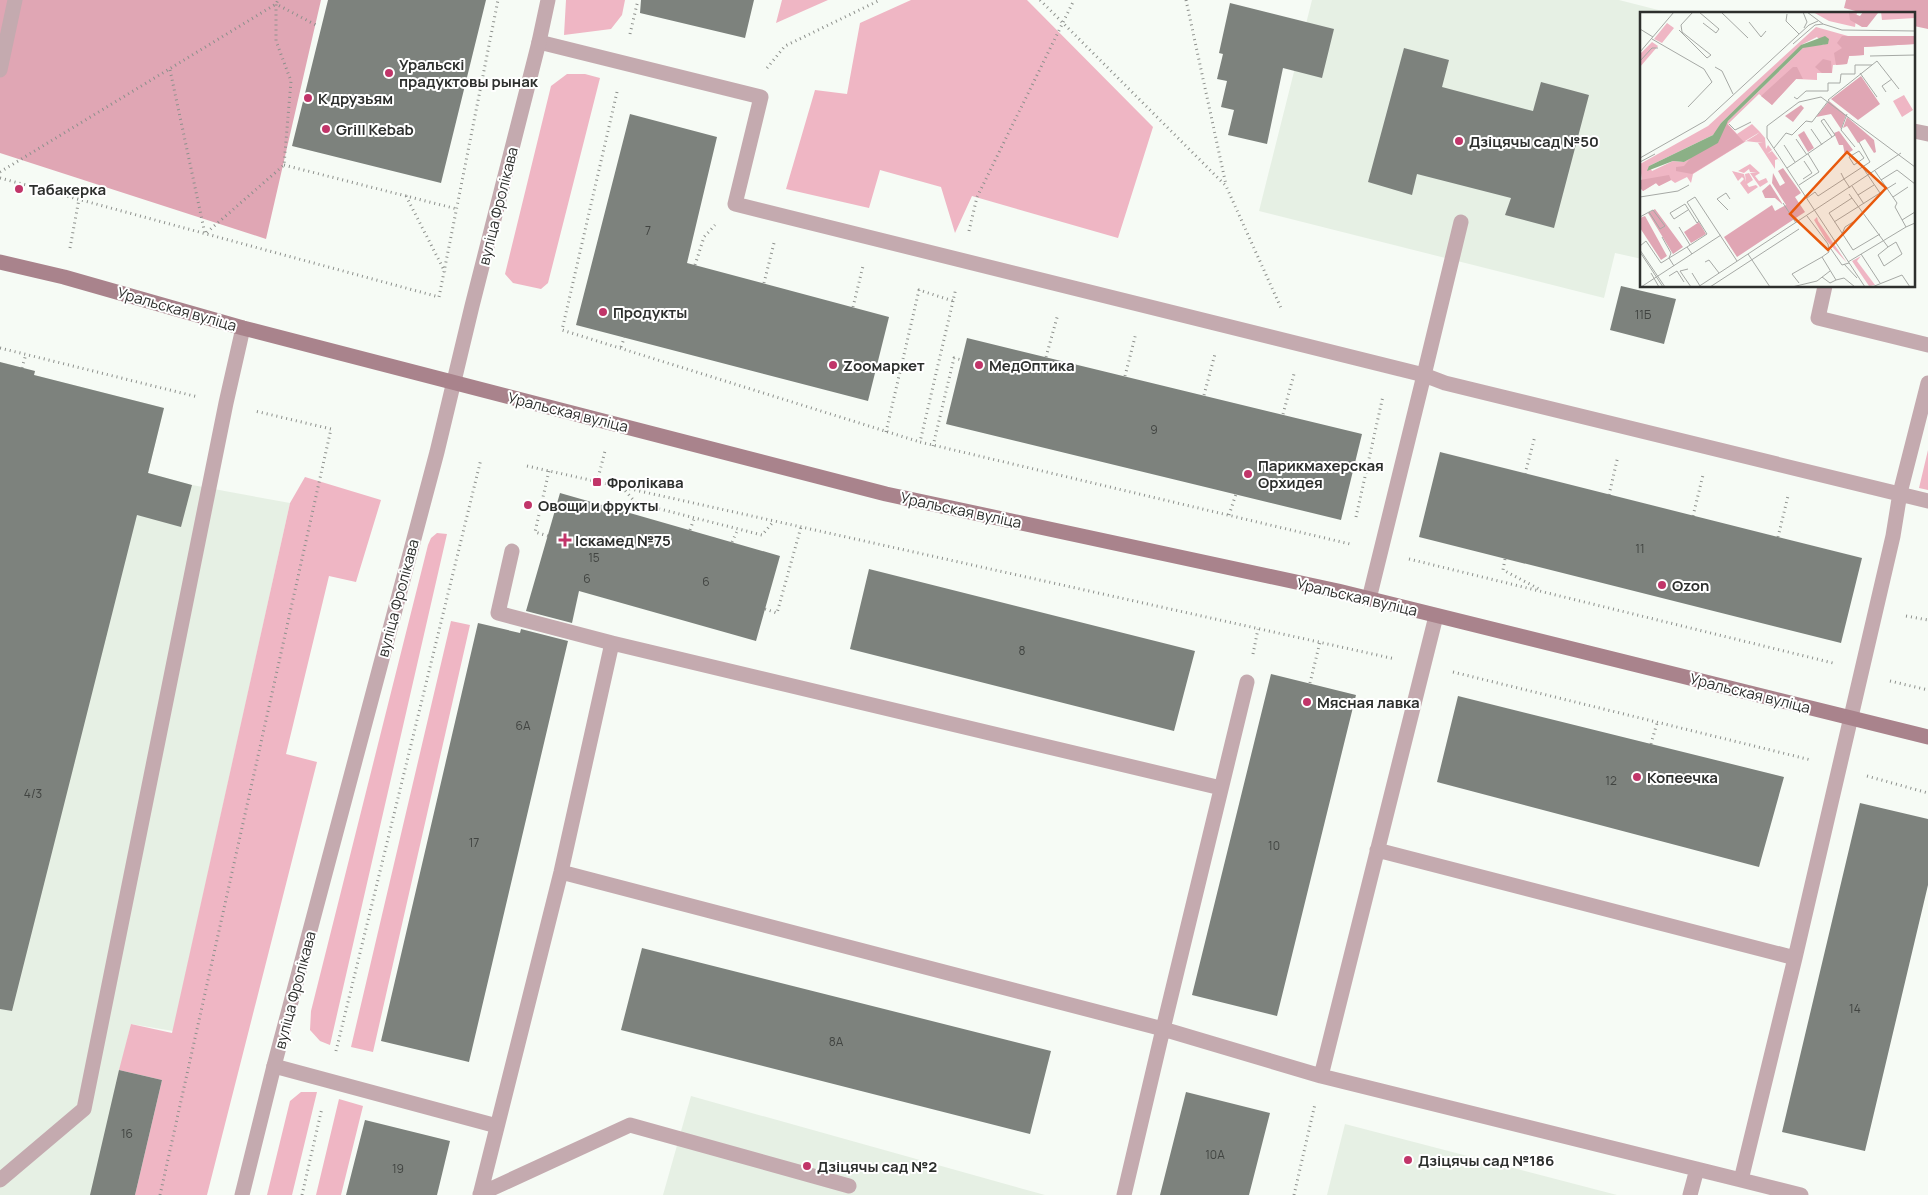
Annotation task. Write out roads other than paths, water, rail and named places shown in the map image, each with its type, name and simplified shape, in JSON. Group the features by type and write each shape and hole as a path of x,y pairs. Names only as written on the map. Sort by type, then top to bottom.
{"street":[{"path":"0,70 15,0"},
{"name":"вуліца Фролікава","path":"242,1195 274,1066 455,382 472,306 540,42 548,0"},
{"path":"540,42 761,97 734,204 1390,366 1445,383 1928,501"},
{"path":"1369,598 1461,222"},
{"name":"Уральская вуліца","path":"0,262 64,277 243,328 886,494 1369,598 1928,736"},
{"path":"1826,288 1818,318 1928,346"},
{"path":"0,1180 84,1109 226,403 243,328"},
{"path":"1741,1180 1795,958 1893,536 1900,494 1928,383"},
{"path":"512,551 498,613 612,643 1221,788"},
{"path":"1321,1076 1422,665 1436,616"},
{"path":"480,1194 561,872 612,643"},
{"path":"1124,1195 1162,1029 1247,682"},
{"path":"1376,850 1795,958"},
{"path":"561,872 1162,1029 1321,1076 1800,1195"},
{"path":"274,1066 497,1126"},
{"path":"480,1194 630,1125 849,1186"},
{"path":"1690,1195 1696,1169"}],"place":[{"name":"Уральскі прадуктовы рынак","path":"389,73"},
{"name":"К друзьям","path":"308,98"},
{"name":"Grill Kebab","path":"326,129"},
{"name":"Дзіцячы сад №50","path":"1459,141"},
{"name":"Табакерка","path":"19,189"},
{"name":"Продукты","path":"603,312"},
{"name":"Zooмаркет","path":"833,365"},
{"name":"МедОптика","path":"979,365"},
{"name":"Парикмахерская Орхидея","path":"1248,474"},
{"name":"Фролікава","path":"597,482"},
{"name":"Овощи и фрукты","path":"528,505"},
{"name":"Іскамед №75","path":"565,540"},
{"name":"Ozon","path":"1662,585"},
{"name":"Мясная лавка","path":"1307,702"},
{"name":"Копеечка","path":"1637,777"},
{"name":"Дзіцячы сад №186","path":"1408,1160"},
{"name":"Дзіцячы сад №2","path":"807,1166"}]}
